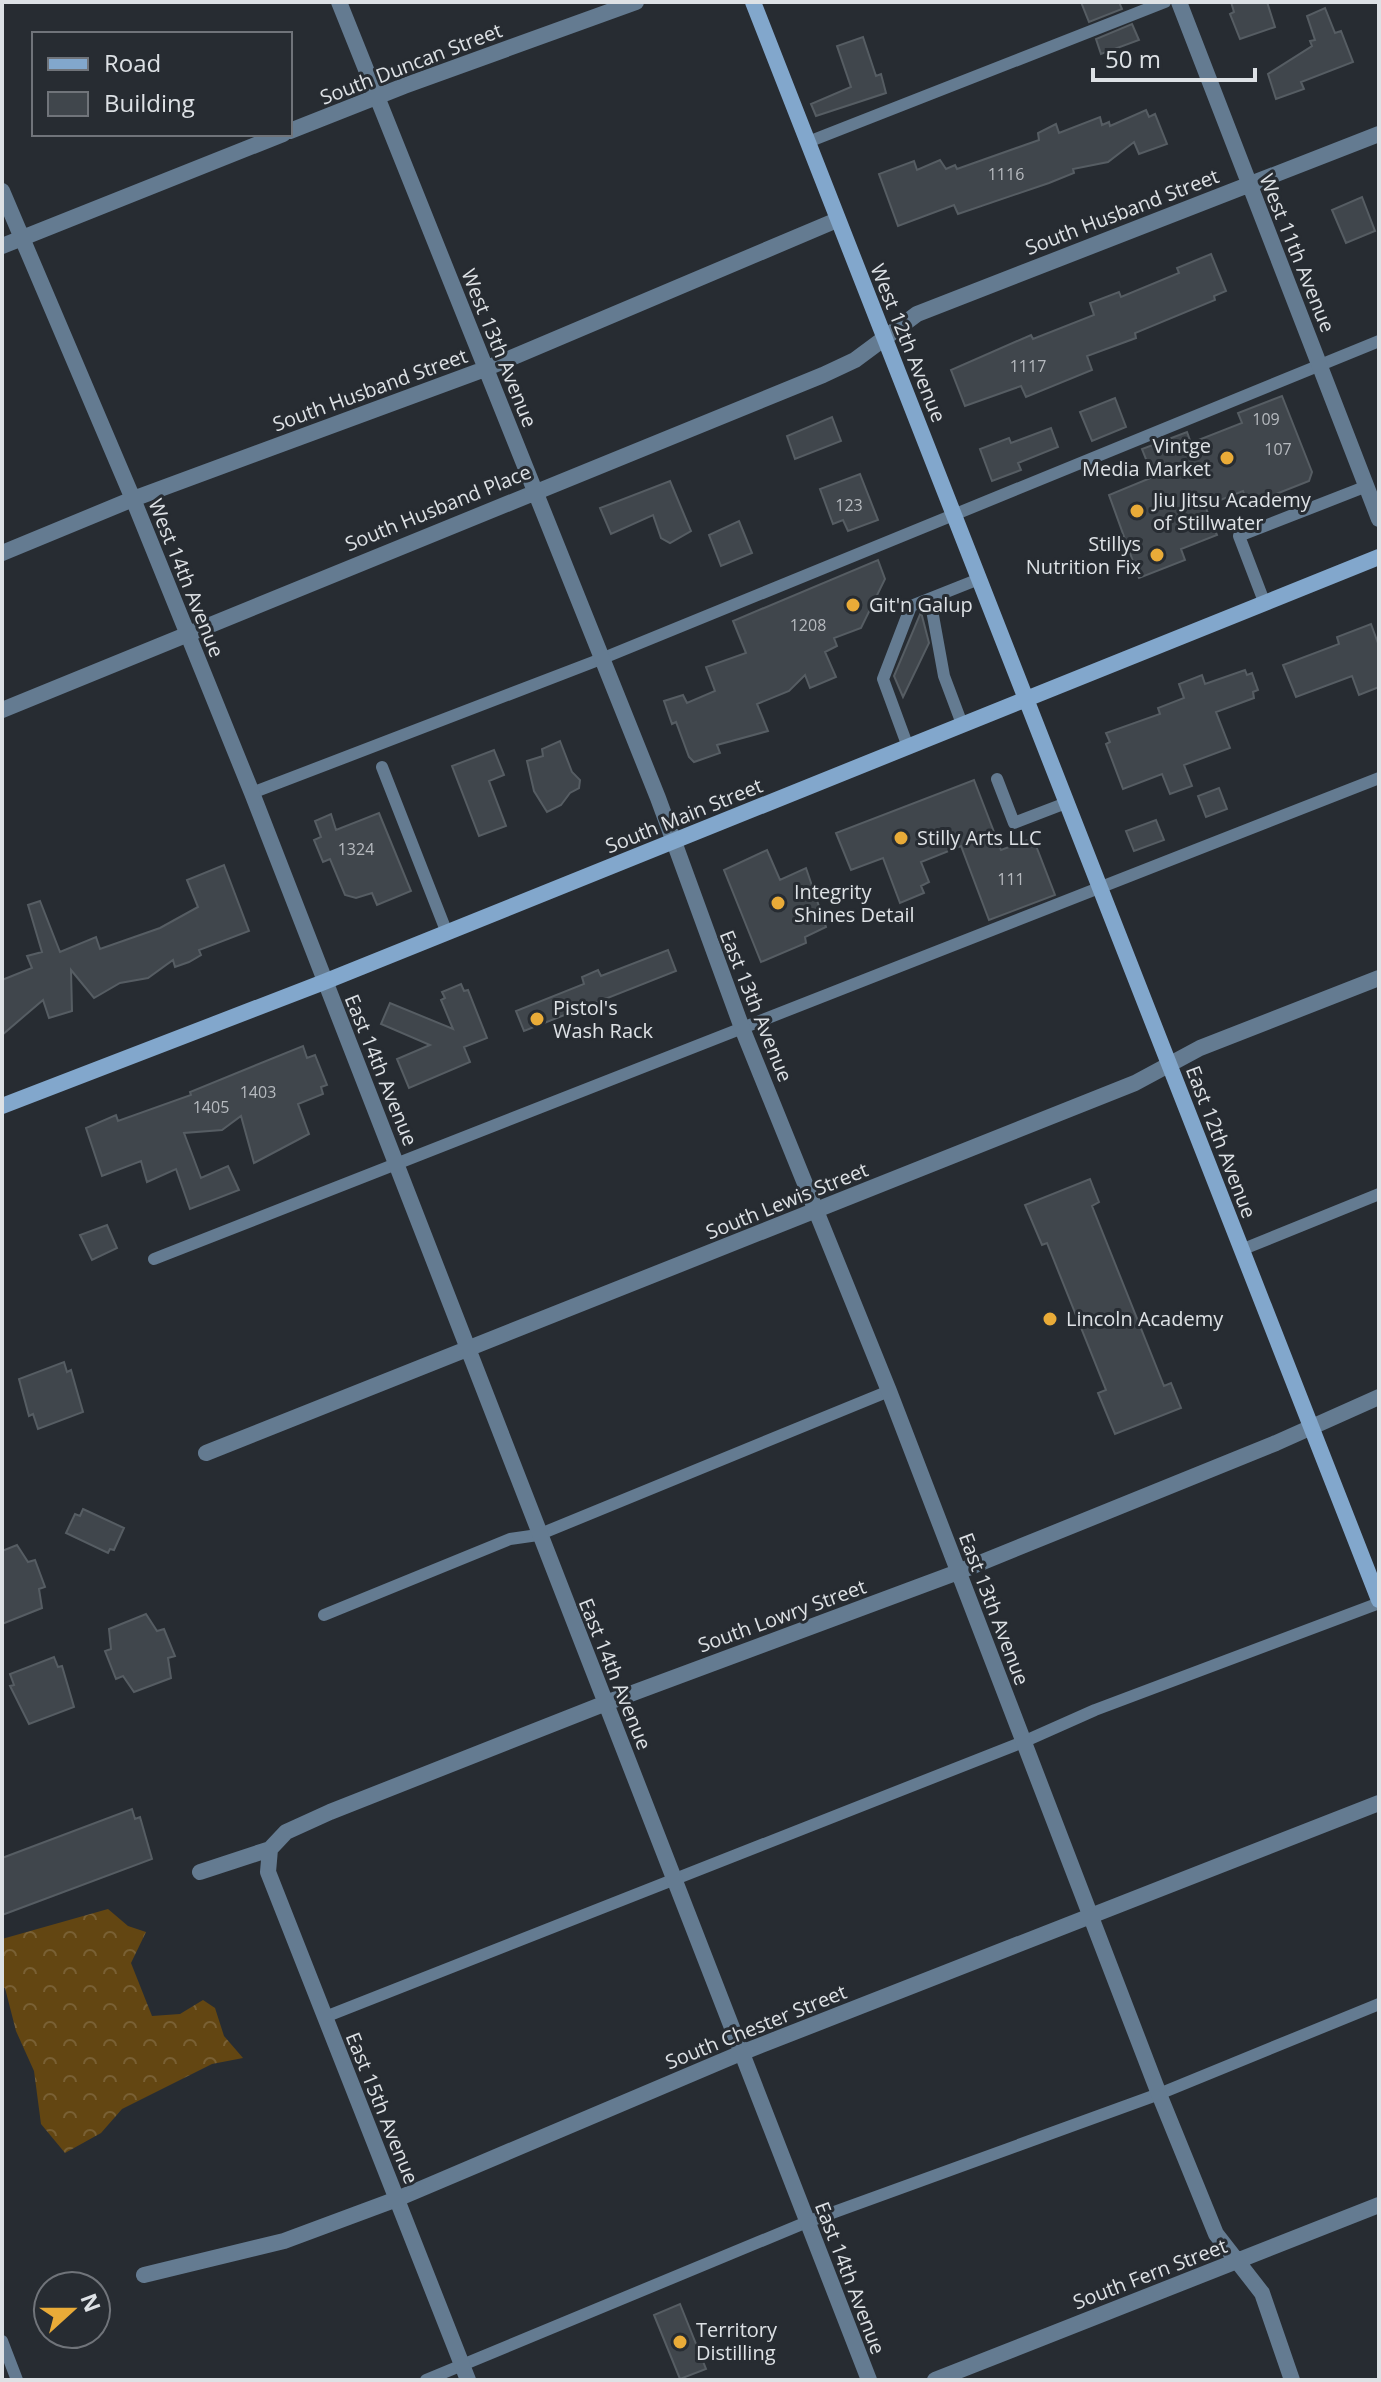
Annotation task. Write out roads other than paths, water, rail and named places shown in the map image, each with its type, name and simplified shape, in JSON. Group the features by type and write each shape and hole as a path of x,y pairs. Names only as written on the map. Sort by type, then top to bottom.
{"main road":[{"name":"West 12th Avenue","path":"753,2 1025,699"},
{"name":"South Main Street","path":"2,1106 673,843 1379,557"},
{"name":"East 12th Avenue","path":"1025,699 1379,1602"}],"street":[{"name":"West 13th Avenue","path":"339,2 673,843"},
{"name":"South Duncan Street","path":"292,130 636,2"},
{"name":"West 11th Avenue","path":"1179,2 1379,519"},
{"name":"South Husband Street","path":"885,338 917,314 1379,134"},
{"path":"2,246 278,136"},
{"name":"West 14th Avenue","path":"2,191 133,499 252,793 324,982"},
{"name":"South Husband Street","path":"2,553 133,499 485,369 837,220"},
{"name":"South Husband Place","path":"2,710 823,375 855,360 885,338"},
{"name":"East 13th Avenue","path":"673,843 742,1028 889,1391 1159,2094 1216,2234 1262,2293 1292,2380"},
{"name":"South Lewis Street","path":"206,1453 1135,1083 1200,1048 1379,978"},
{"name":"East 14th Avenue","path":"324,982 869,2380"},
{"name":"South Lowry Street","path":"200,1872 270,1849 286,1832 330,1812 606,1703 958,1572 1276,1443 1310,1425 1379,1397"},
{"name":"South Chester Street","path":"144,2275 284,2241 397,2199 741,2053 1379,1803"},
{"name":"East 15th Avenue","path":"270,1849 268,1872 465,2373"},
{"name":"South Fern Street","path":"935,2380 1379,2205"}],"lane":[{"path":"808,142 1165,2"},
{"path":"252,793 601,659 954,512 1379,341"},
{"path":"1265,604 1239,536 1367,486"},
{"path":"908,747 883,679 911,606 979,579"},
{"path":"930,599 944,676 962,724"},
{"path":"382,767 447,933"},
{"path":"154,1259 1379,778"},
{"path":"997,779 1014,823 1066,803"},
{"path":"1241,1250 1379,1194"},
{"path":"324,1615 510,1539 538,1535 889,1391"},
{"path":"325,2017 673,1877 1023,1742 1095,1710 1379,1602"},
{"path":"426,2380 465,2373 807,2222 1159,2094 1379,2004"},
{"path":"2,2341 17,2380"}],"place":[{"name":"Vintge Media Market","path":"1227,458"},
{"name":"Jiu Jitsu Academy of Stillwater","path":"1137,511"},
{"name":"Stillys Nutrition Fix","path":"1157,555"},
{"name":"Git'n Galup","path":"853,605"},
{"name":"Stilly Arts LLC","path":"901,838"},
{"name":"Integrity Shines Detail","path":"778,903"},
{"name":"Pistol's Wash Rack","path":"537,1019"},
{"name":"Lincoln Academy","path":"1050,1319"},
{"name":"Territory Distilling","path":"680,2342"}]}
